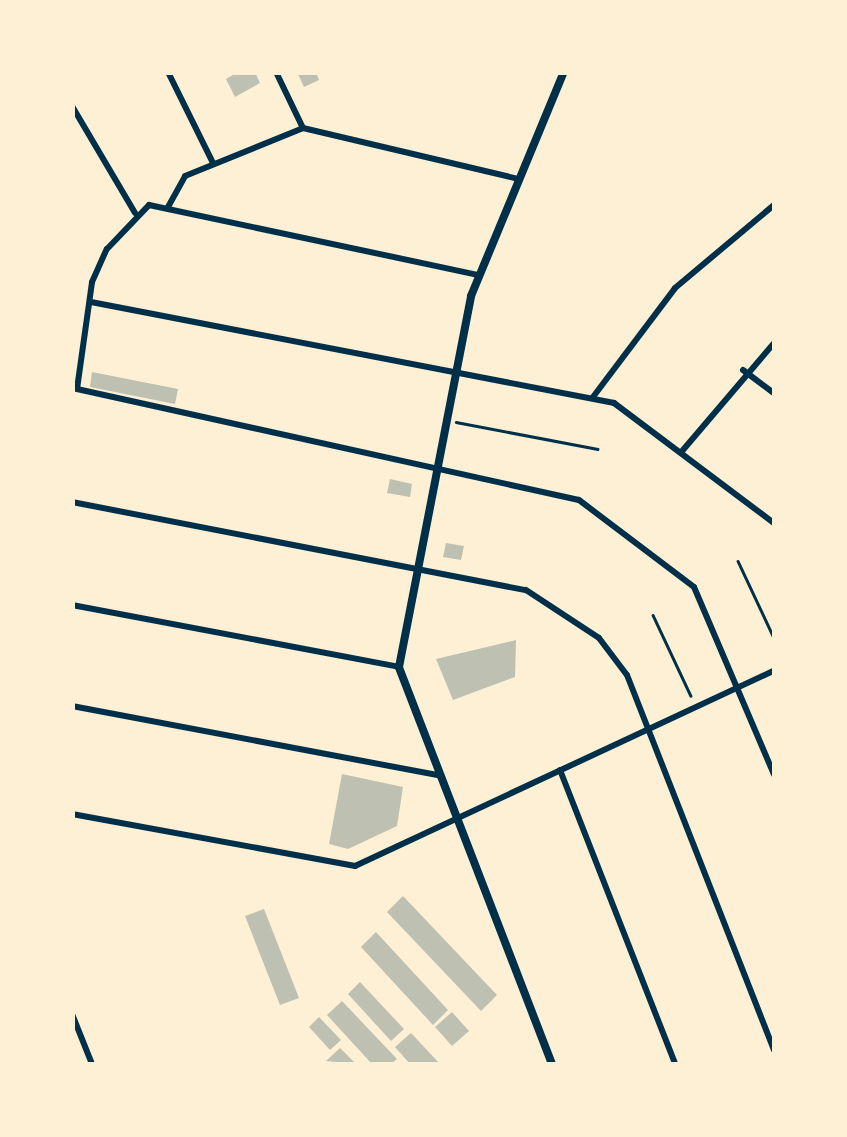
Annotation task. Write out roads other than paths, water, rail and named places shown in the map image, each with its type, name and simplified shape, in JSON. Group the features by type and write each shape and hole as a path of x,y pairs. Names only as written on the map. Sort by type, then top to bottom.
{"street":[{"path":"168,72 213,163"},
{"path":"276,72 303,128"},
{"path":"552,1063 400,667 444,420 479,276 564,72"},
{"path":"72,106 135,213"},
{"path":"168,208 184,176 303,128 519,179"},
{"path":"594,396 675,288 774,204"},
{"path":"479,276 168,208 135,213 98,268 75,390 594,510 688,580 740,687 774,775"},
{"path":"90,302 454,374 594,396 683,450 774,523"},
{"path":"683,450 743,370 774,343"},
{"path":"743,370 774,393"},
{"path":"72,502 416,569 550,600 620,658 774,1050"},
{"path":"72,605 400,667"},
{"path":"72,814 343,868 458,819 774,670"},
{"path":"72,706 440,776"},
{"path":"560,770 675,1064"},
{"path":"72,1014 92,1064"}],"lane":[{"path":"540,1064 552,1063"}]}
